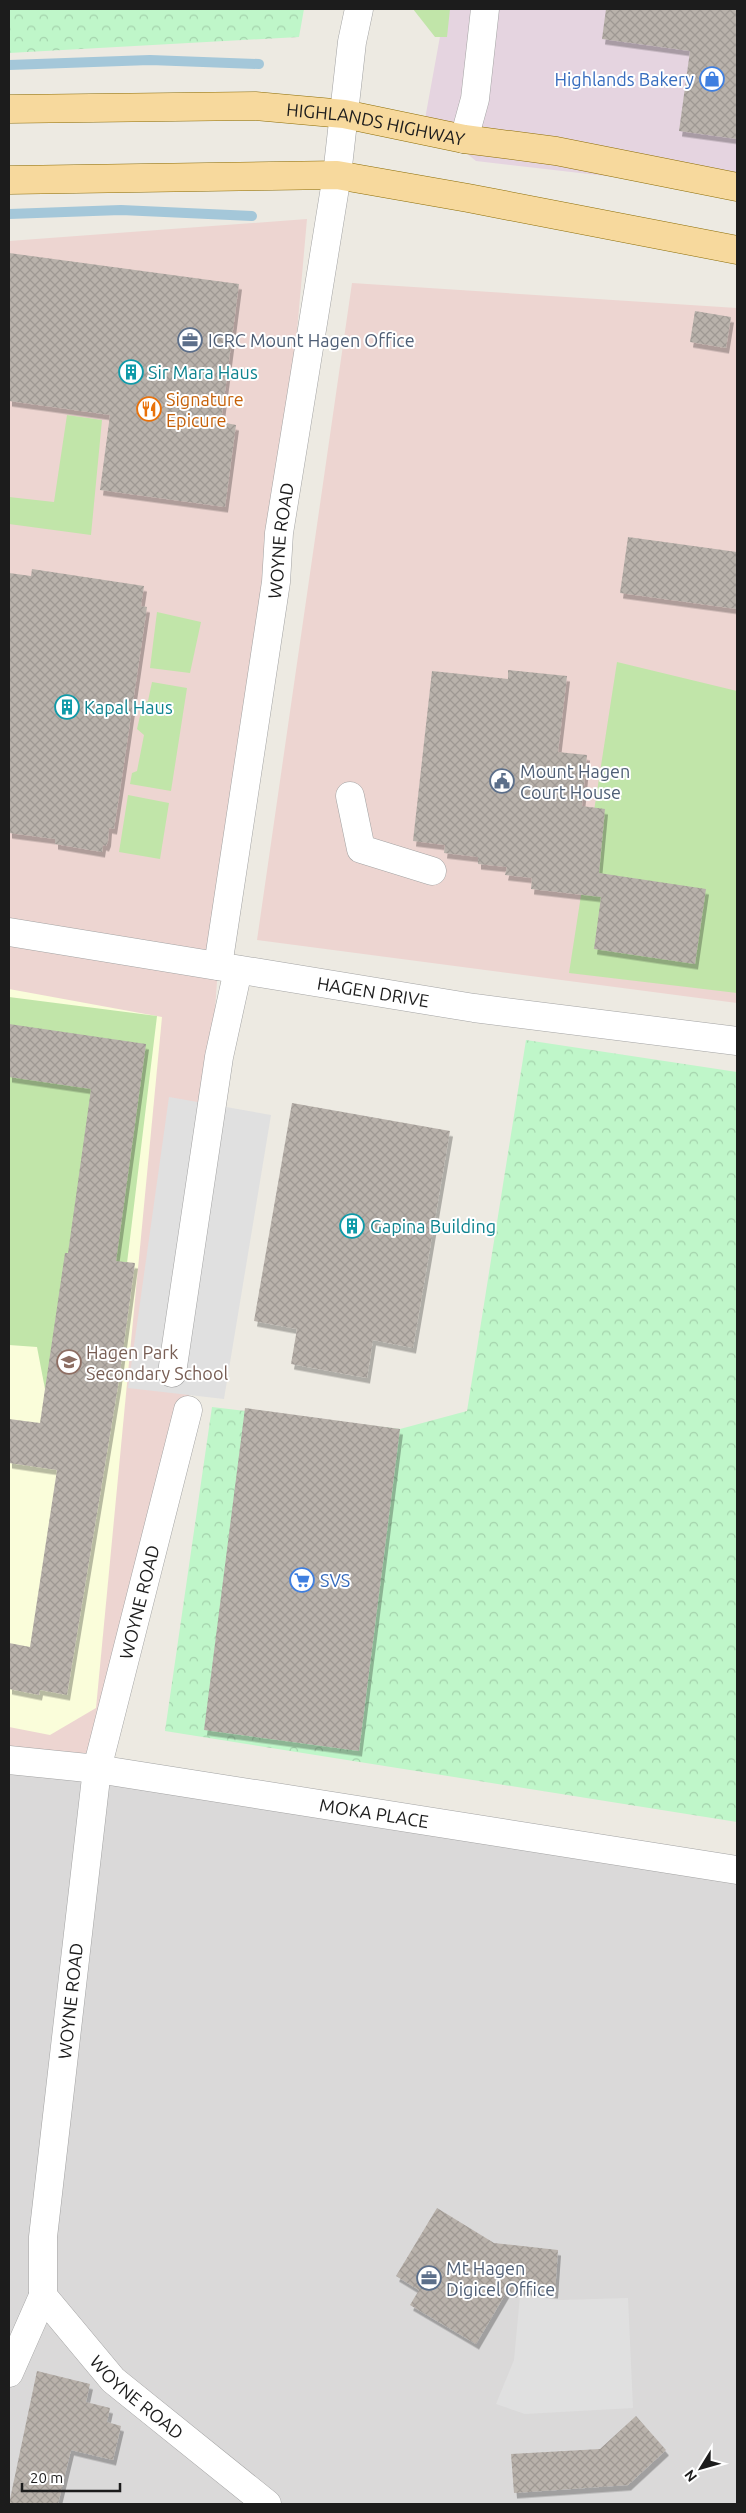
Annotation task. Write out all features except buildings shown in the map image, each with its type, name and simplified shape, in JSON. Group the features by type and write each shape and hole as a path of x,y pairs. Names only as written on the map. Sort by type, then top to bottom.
{"main road":[{"name":"HIGHLANDS HIGHWAY","path":"9,109 255,106 344,114 464,138 556,151 737,187"},
{"path":"9,180 337,175 468,198 737,250"}],"street":[{"name":"WOYNE ROAD","path":"172,1373 219,1057 228,968 276,582 279,533 337,175 352,42 359,9"},
{"path":"464,138 475,99 485,9"},
{"path":"350,796 361,848 432,871"},
{"name":"HAGEN DRIVE","path":"9,932 474,1008 737,1041"},
{"name":"WOYNE ROAD","path":"188,1410 97,1769 43,2237 43,2296 113,2380 267,2504"},
{"name":"MOKA PLACE","path":"9,1760 97,1769 737,1870"},
{"path":"9,2373 43,2296"}],"shaded area":[{"path":"445,9 737,9 737,191 476,161 425,119"},
{"path":"307,219 279,533 218,966 188,1410 97,1769 9,1760 9,241"},
{"path":"352,283 737,308 737,1003 257,940"},
{"name":"Hagen Park Secondary School","path":"9,989 162,1017 96,1708 50,1735 9,1727"},
{"path":"169,1097 271,1115 224,1399 128,1388"},
{"path":"9,1760 737,1870 737,2504 9,2504"},
{"path":"520,2296 560,2300 628,2298 633,2408 525,2414 496,2404 514,2360"}],"green space":[{"path":"9,9 304,9 299,37 9,53"},
{"path":"413,9 450,9 447,37 435,37"},
{"path":"67,415 102,420 91,535 9,524 9,497 54,502"},
{"path":"157,612 201,622 190,673 150,668"},
{"path":"617,662 737,691 737,993 569,973"},
{"path":"152,682 187,688 171,791 130,784 132,773 137,771 144,735 137,729 143,703 148,701"},
{"path":"128,795 169,803 160,859 119,852"},
{"path":"9,997 157,1016 111,1395 45,1389 37,1347 9,1345"},
{"path":"526,1040 737,1072 737,1822 165,1731 212,1407 400,1429 467,1411"}],"waterway":[{"path":"9,65 150,60 259,64"},
{"path":"9,214 121,210 252,216"}],"place":[{"name":"Highlands Bakery","path":"712,79"},
{"name":"ICRC Mount Hagen Office","path":"190,340"},
{"name":"Sir Mara Haus","path":"131,372"},
{"name":"Signature Epicure","path":"149,409"},
{"name":"Kapal Haus","path":"67,707"},
{"name":"Mount Hagen Court House","path":"502,781"},
{"name":"Gapina Building","path":"352,1226"},
{"name":"Hagen Park Secondary School","path":"69,1362"},
{"name":"SVS","path":"302,1580"},
{"name":"Mt Hagen Digicel Office","path":"429,2278"}]}
